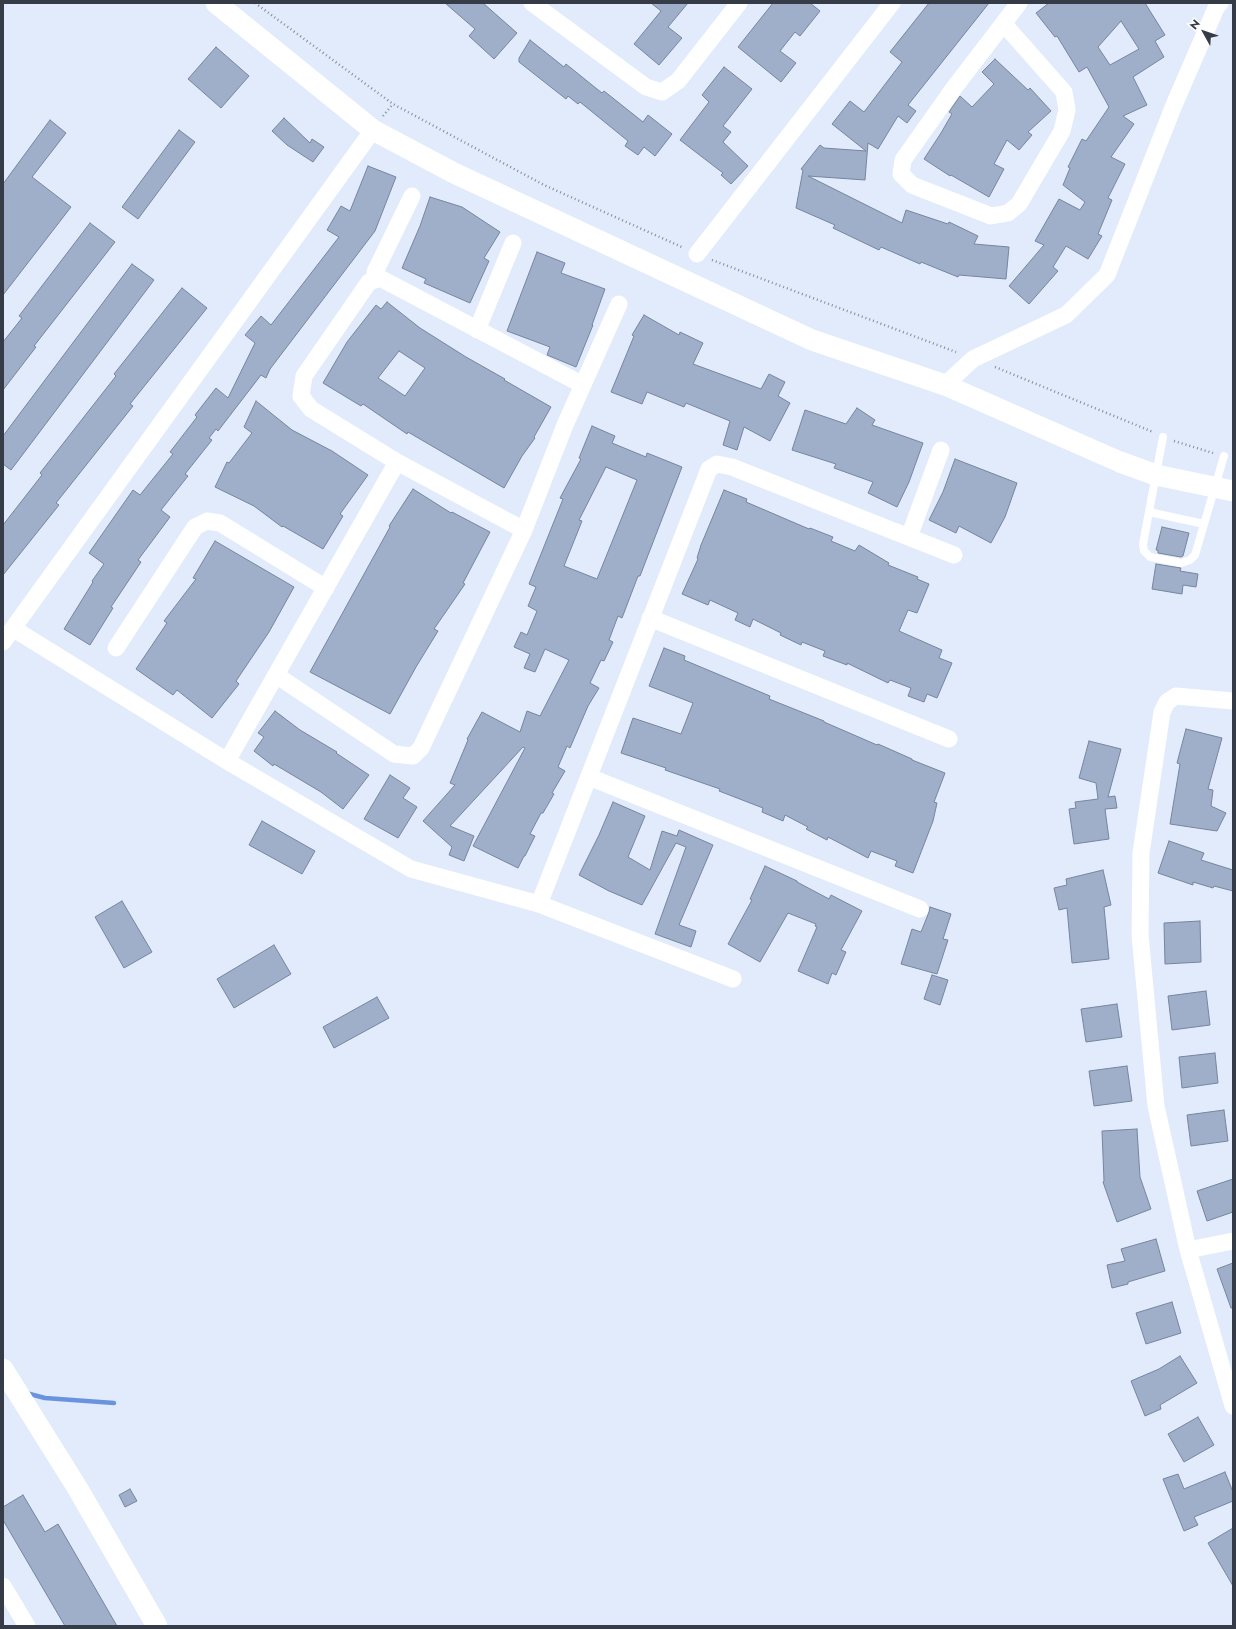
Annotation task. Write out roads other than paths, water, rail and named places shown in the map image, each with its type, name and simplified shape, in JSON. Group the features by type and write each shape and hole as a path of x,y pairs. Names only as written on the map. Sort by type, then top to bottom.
{"street":[{"path":"216,3 373,130 454,173 812,340 945,384 1120,462 1156,475 1224,490"},
{"path":"532,3 646,87 662,92 678,81 739,3"},
{"path":"697,254 892,3"},
{"path":"1004,24 1064,92 1067,110 1062,131 1019,204 1008,213 991,216 912,186 901,174 903,160 954,88 1019,3"},
{"path":"945,384 973,359 1066,315 1107,276 1174,106 1216,8 1220,3"},
{"path":"3,642 14,629 373,130"},
{"path":"374,280 374,272 412,196"},
{"path":"477,330 513,243"},
{"path":"524,530 397,462 311,408 301,396 304,376 369,282 380,278 583,385"},
{"path":"276,675 394,754 413,756 421,748 524,530 565,425 619,304"},
{"path":"909,537 941,450"},
{"path":"227,761 397,462"},
{"path":"539,904 709,470 717,464 732,467 954,555"},
{"path":"116,648 195,527 207,521 220,523 326,588"},
{"path":"650,618 949,739"},
{"path":"14,629 227,761 411,869 539,904 733,980"},
{"path":"1233,701 1176,696 1166,702 1162,712 1141,853 1140,935 1156,1106 1188,1250 1233,1406"},
{"path":"589,777 920,909"},
{"path":"1188,1250 1233,1241"},
{"path":"4,1370 78,1489 157,1626"},
{"path":"3,1586 27,1626"}],"lane":[{"path":"1163,437 1143,544 1144,551 1150,557 1182,563 1190,560 1195,555 1204,524 1224,490 1224,456"},
{"path":"1149,512 1204,524"}],"waterway":[{"path":"26,1393 45,1398 114,1403"}]}
